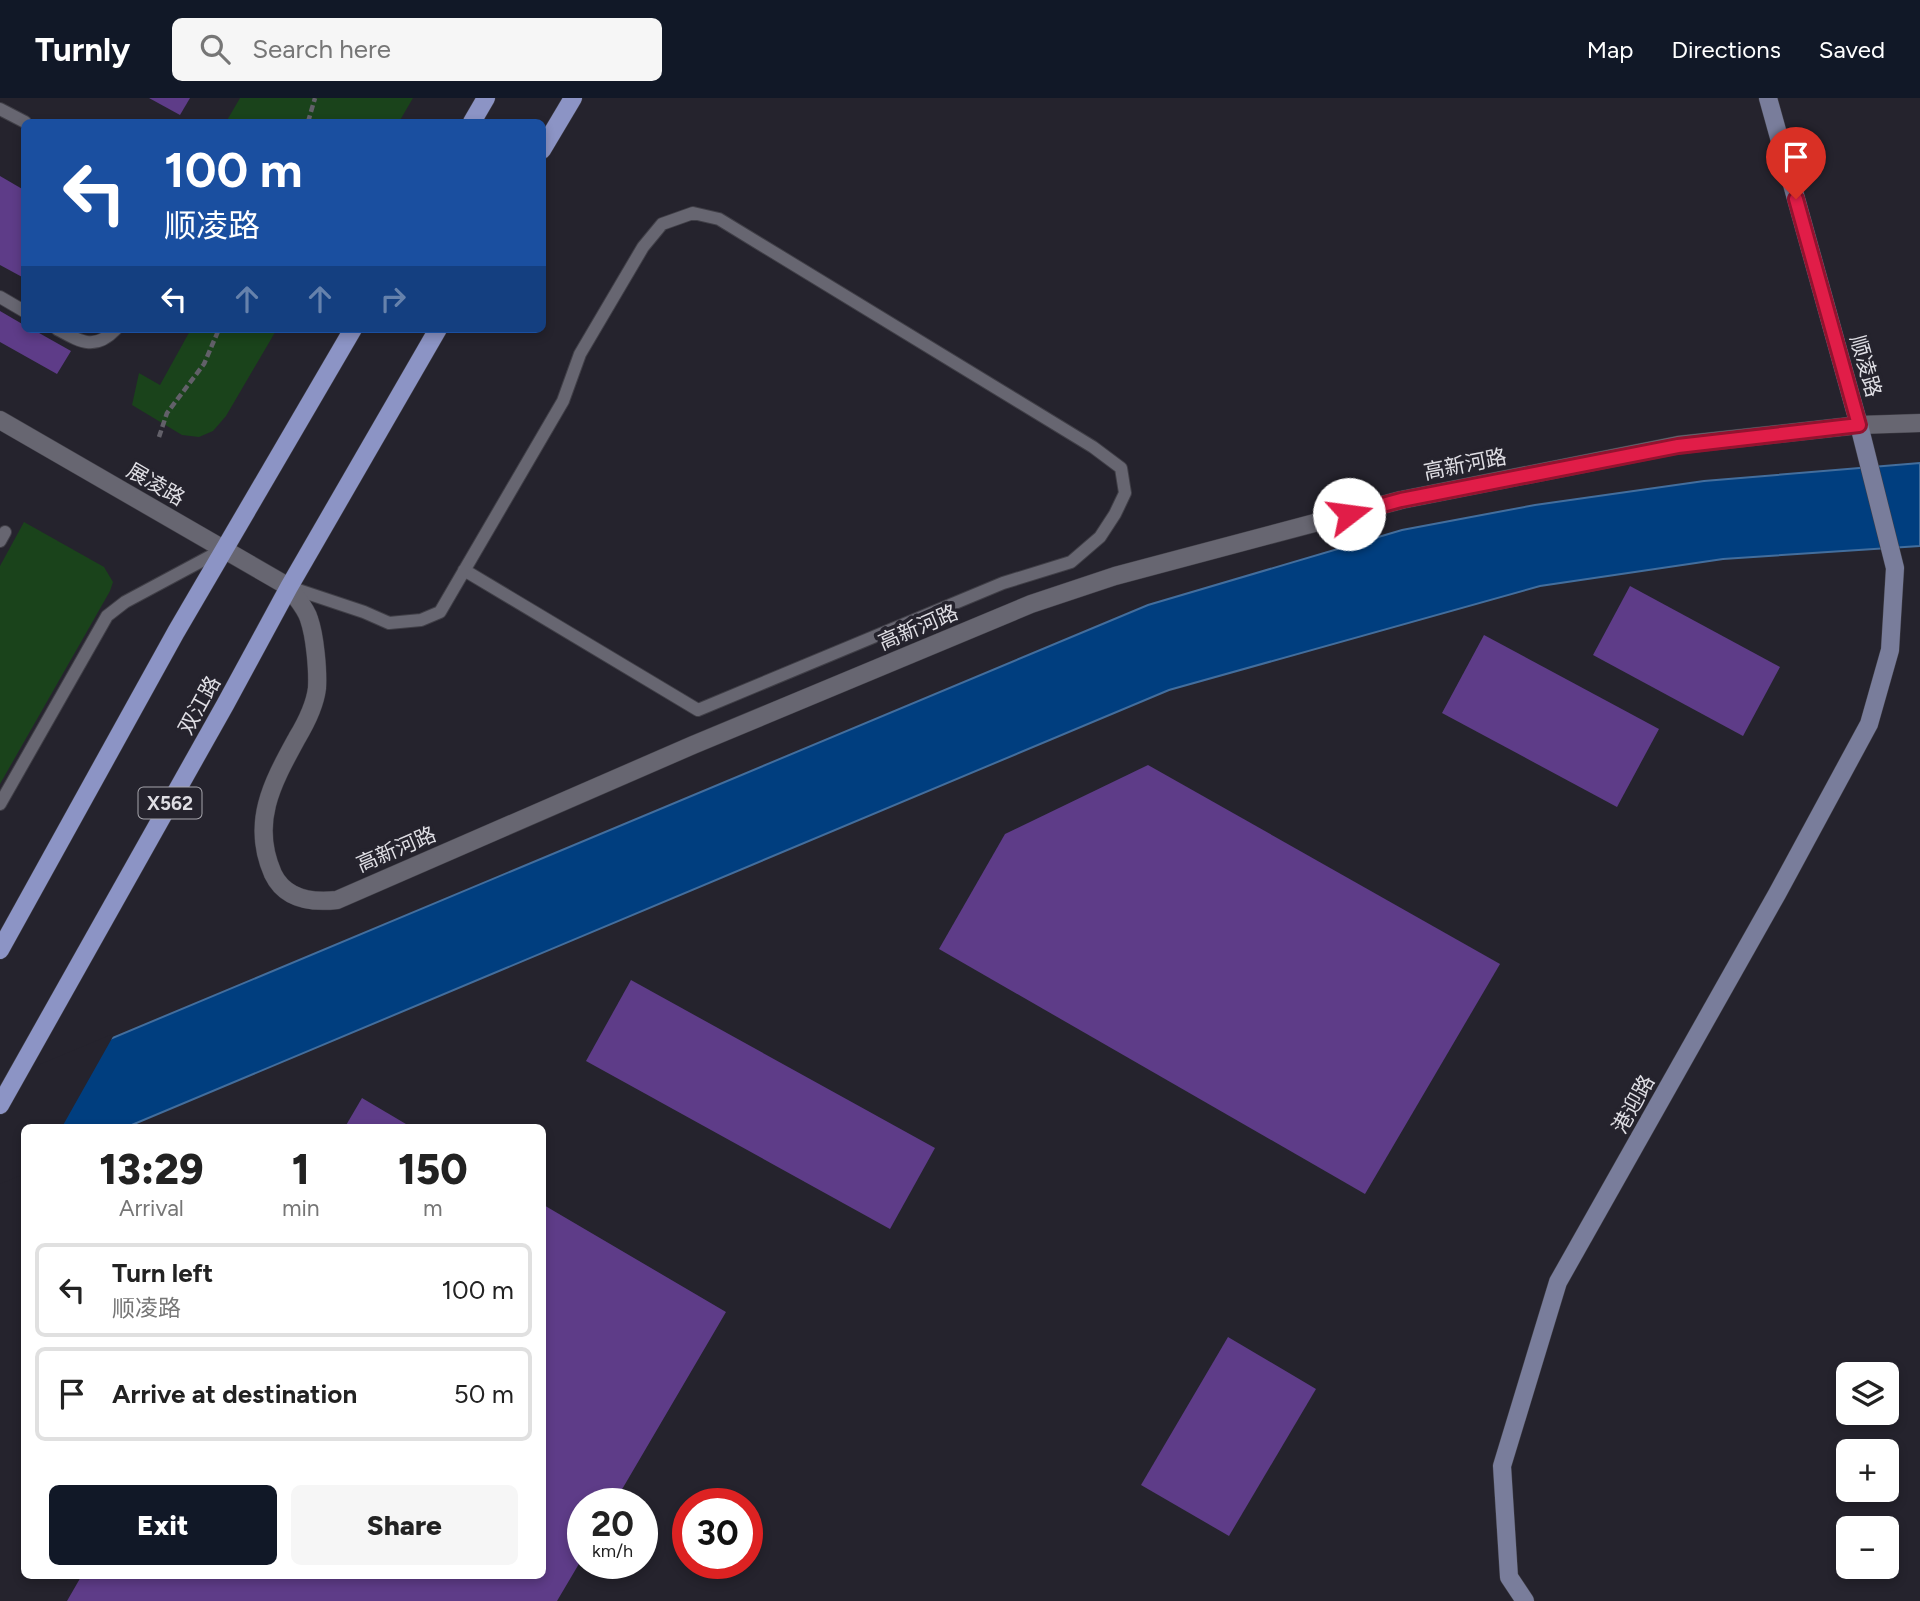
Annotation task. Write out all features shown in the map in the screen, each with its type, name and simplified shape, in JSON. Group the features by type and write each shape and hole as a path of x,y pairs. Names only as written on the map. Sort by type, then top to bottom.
{"main road":[{"path":"474,119 486,98"},
{"path":"546,143 573,98"},
{"path":"0,950 224,549 351,333"},
{"name":"双江路","path":"0,1105 289,587 437,333"}],"street":[{"name":"顺凌路","path":"1768,98 1859,425 1895,568 1890,650"},
{"name":"展凌路","path":"0,420 289,587"},
{"name":"高新河路","path":"289,587 309,618 317,690 308,719 268,794 264,831 268,861 278,883 290,895 317,902 337,900 693,745 1031,604 1115,576 1401,500 1678,446 1859,425 1920,423"},
{"name":"港迎路","path":"1525,1601 1509,1577 1502,1466 1558,1282 1777,894 1869,724 1890,650"}],"lane":[{"path":"0,109 21,120"},
{"path":"289,587 364,612 388,623 421,620 440,612 464,570 563,401 580,354 643,247 662,224 693,214 719,219 1093,447 1121,468 1125,493 1100,537 1071,562 1003,583 698,710 464,570"},
{"path":"0,297 21,309"},
{"path":"64,333 92,344 106,339 112,333"},
{"path":"0,804 107,615 125,602 224,549"}],"path":[{"path":"309,119 315,98"},
{"path":"159,438 167,413 204,364 217,333"}],"green space":[{"path":"240,98 413,98 401,119 228,119"},
{"path":"189,333 275,333 226,416 213,431 199,437 182,435 132,405 139,373 160,385"},
{"path":"24,522 104,567 113,582 0,784 0,566"}],"water":[{"path":"1920,463 1920,546 1723,559 1540,586 1169,690 134,1124 22,1124 0,1085 1148,605 1402,530 1535,505 1704,481"}],"pier":[{"path":"115,1033 64,1124 21,1124 21,1175 0,1184 0,1081"}],"building":[{"path":"149,98 190,98 180,115"},
{"path":"0,176 21,188 21,276 0,265"},
{"path":"0,311 21,323 21,333 39,333 71,351 57,374 0,342"},
{"path":"1630,586 1780,667 1743,736 1593,655"},
{"path":"1484,635 1659,729 1617,807 1442,713"},
{"path":"1148,765 1500,964 1365,1194 939,949 1005,834"},
{"path":"631,980 935,1148 890,1229 586,1061"},
{"path":"362,1098 406,1124 347,1124"},
{"path":"546,1206 726,1312 623,1488 567,1488 567,1579 570,1579 557,1601 67,1601 80,1579 546,1579"},
{"path":"1228,1337 1316,1389 1229,1536 1141,1485"}],"route":[{"path":"1349,514 1401,500 1678,446 1859,425 1796,199"}]}
